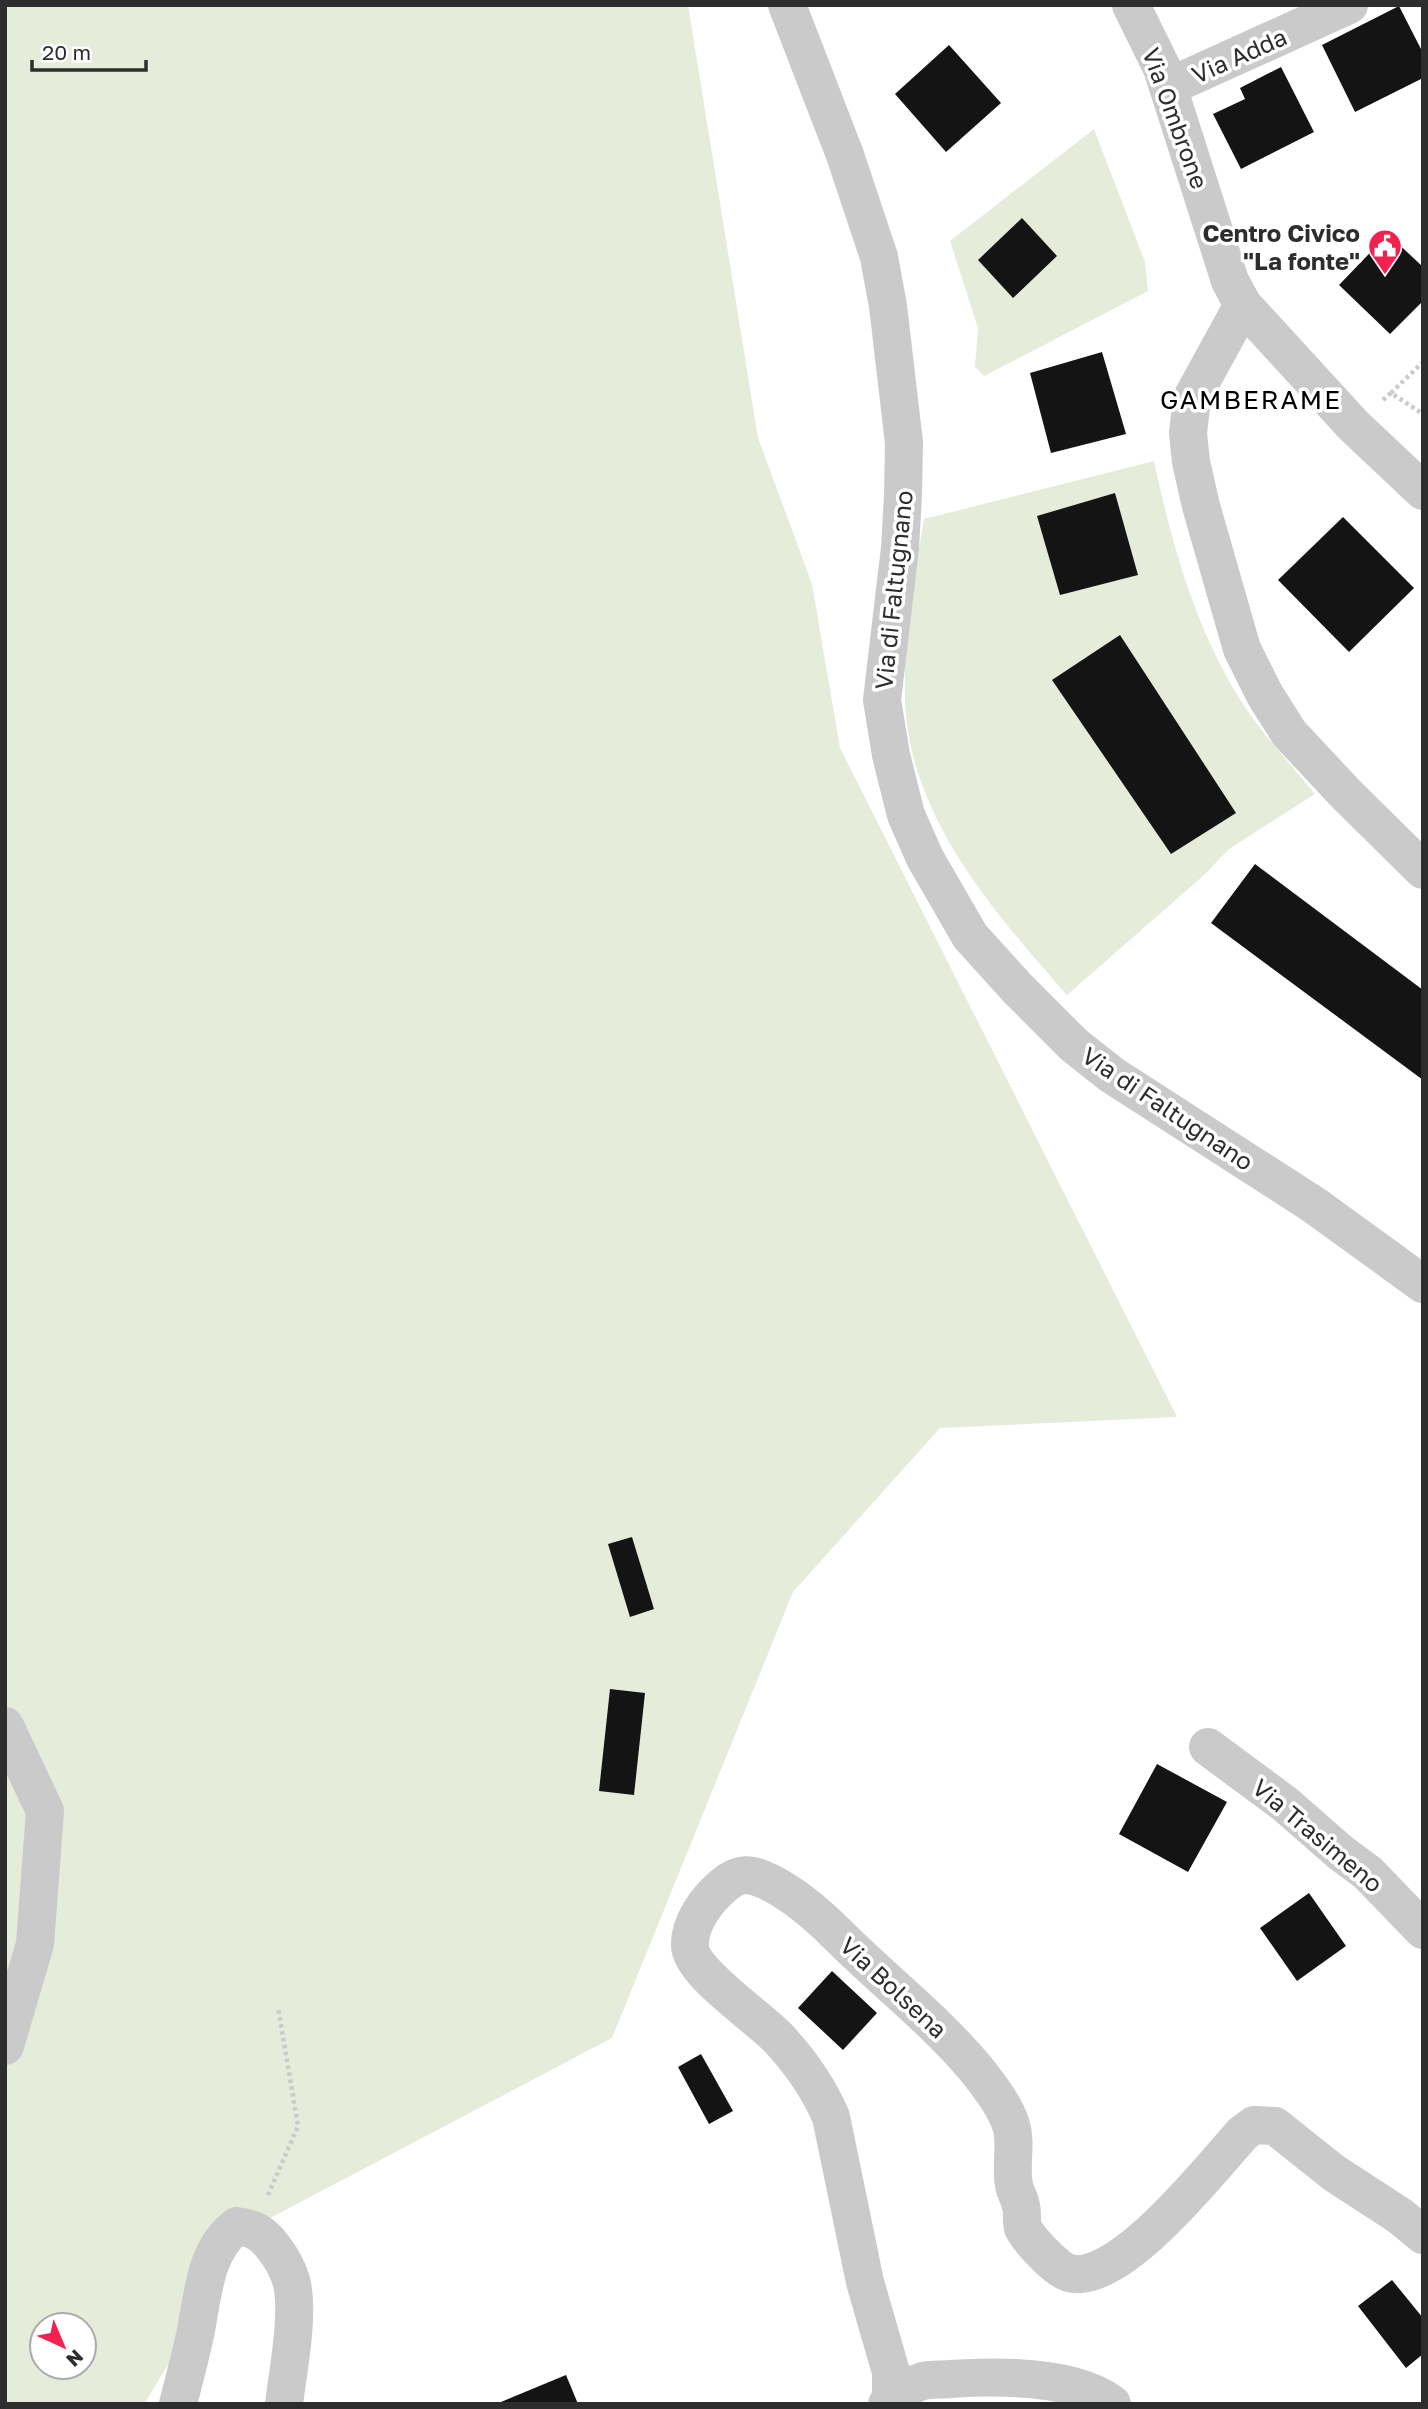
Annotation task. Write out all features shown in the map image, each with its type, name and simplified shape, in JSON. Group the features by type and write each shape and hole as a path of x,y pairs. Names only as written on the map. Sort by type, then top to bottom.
{"street":[{"name":"Via di Faltugnano","path":"787,5 845,155 879,257 888,306 904,443 900,548 881,700 906,815 925,858 970,936 1074,1045 1112,1075 1314,1205 1423,1284"},
{"name":"Via Ombrone","path":"1131,5 1163,68 1230,281 1243,305 1354,426 1423,491"},
{"name":"Via Adda","path":"1168,87 1349,5"},
{"path":"1243,305 1192,398 1188,433 1191,462 1201,506 1242,649 1265,695 1289,733 1423,870"},
{"path":"5,1726 45,1811 35,1944 5,2046"},
{"name":"Via Trasimeno","path":"1208,1747 1285,1804 1368,1873 1423,1930"},
{"name":"Via Bolsena","path":"889,2402 891,2372 865,2282 831,2117 822,2095 779,2039 714,1983 700,1967 690,1948 693,1928 703,1908 721,1887 736,1876 754,1875 779,1887 816,1913 957,2046 1001,2103 1011,2126 1014,2184 1021,2206 1023,2227 1052,2263 1069,2273 1090,2274 1138,2245 1164,2223 1243,2133 1254,2125 1275,2126 1334,2173 1389,2208 1423,2235"},
{"path":"178,2404 215,2250 226,2234 237,2225 253,2228 269,2241 284,2261 292,2282 294,2304 284,2404"},
{"path":"889,2402 898,2393 923,2381 979,2377 1039,2380 1084,2389 1112,2404"}],"path":[{"path":"1391,393 1423,362"},
{"path":"253,2228 298,2126 278,2007"}],"green space":[{"path":"5,5 688,5 758,438 812,584 840,748 1177,1417 940,1428 793,1592 612,2038 253,2227 144,2404 5,2404"},
{"path":"1094,129 1145,262 1148,291 984,376 975,367 978,328 950,241"},
{"path":"1154,461 1184,578 1219,661 1251,716 1315,794 1229,849 1203,876 1067,995 984,896 938,822 921,783 910,741 905,676 907,631 924,519"}],"building":[{"path":"1399,6 1423,53 1423,78 1355,112 1322,45"},
{"path":"949,45 1001,103 946,152 895,94"},
{"path":"1281,67 1314,132 1241,169 1213,114 1245,99 1240,88"},
{"path":"1022,218 1057,256 1013,298 978,260"},
{"name":"Centro Civico \"La fonte\"","path":"1388,234 1423,267 1423,301 1390,334 1339,285"},
{"path":"1102,352 1126,434 1051,453 1030,373"},
{"path":"1115,493 1138,575 1060,595 1037,516"},
{"path":"1343,517 1414,588 1349,652 1278,580"},
{"path":"1120,635 1236,813 1171,854 1052,680"},
{"path":"1255,864 1423,990 1423,1080 1211,923"},
{"path":"632,1537 654,1609 630,1617 608,1544"},
{"path":"610,1689 645,1693 634,1795 599,1791"},
{"path":"1157,1764 1227,1802 1188,1872 1119,1834"},
{"path":"1309,1893 1346,1946 1297,1981 1260,1928"},
{"path":"832,1971 877,2013 843,2050 798,2008"},
{"path":"701,2054 733,2111 709,2124 678,2067"},
{"path":"1392,2280 1423,2318 1423,2354 1406,2368 1358,2306"},
{"path":"566,2375 578,2404 501,2402"}],"place":[{"name":"Centro Civico \"La fonte\"","path":"1385,276"}],"district":[{"name":"GAMBERAME","path":"1251,399"}]}
